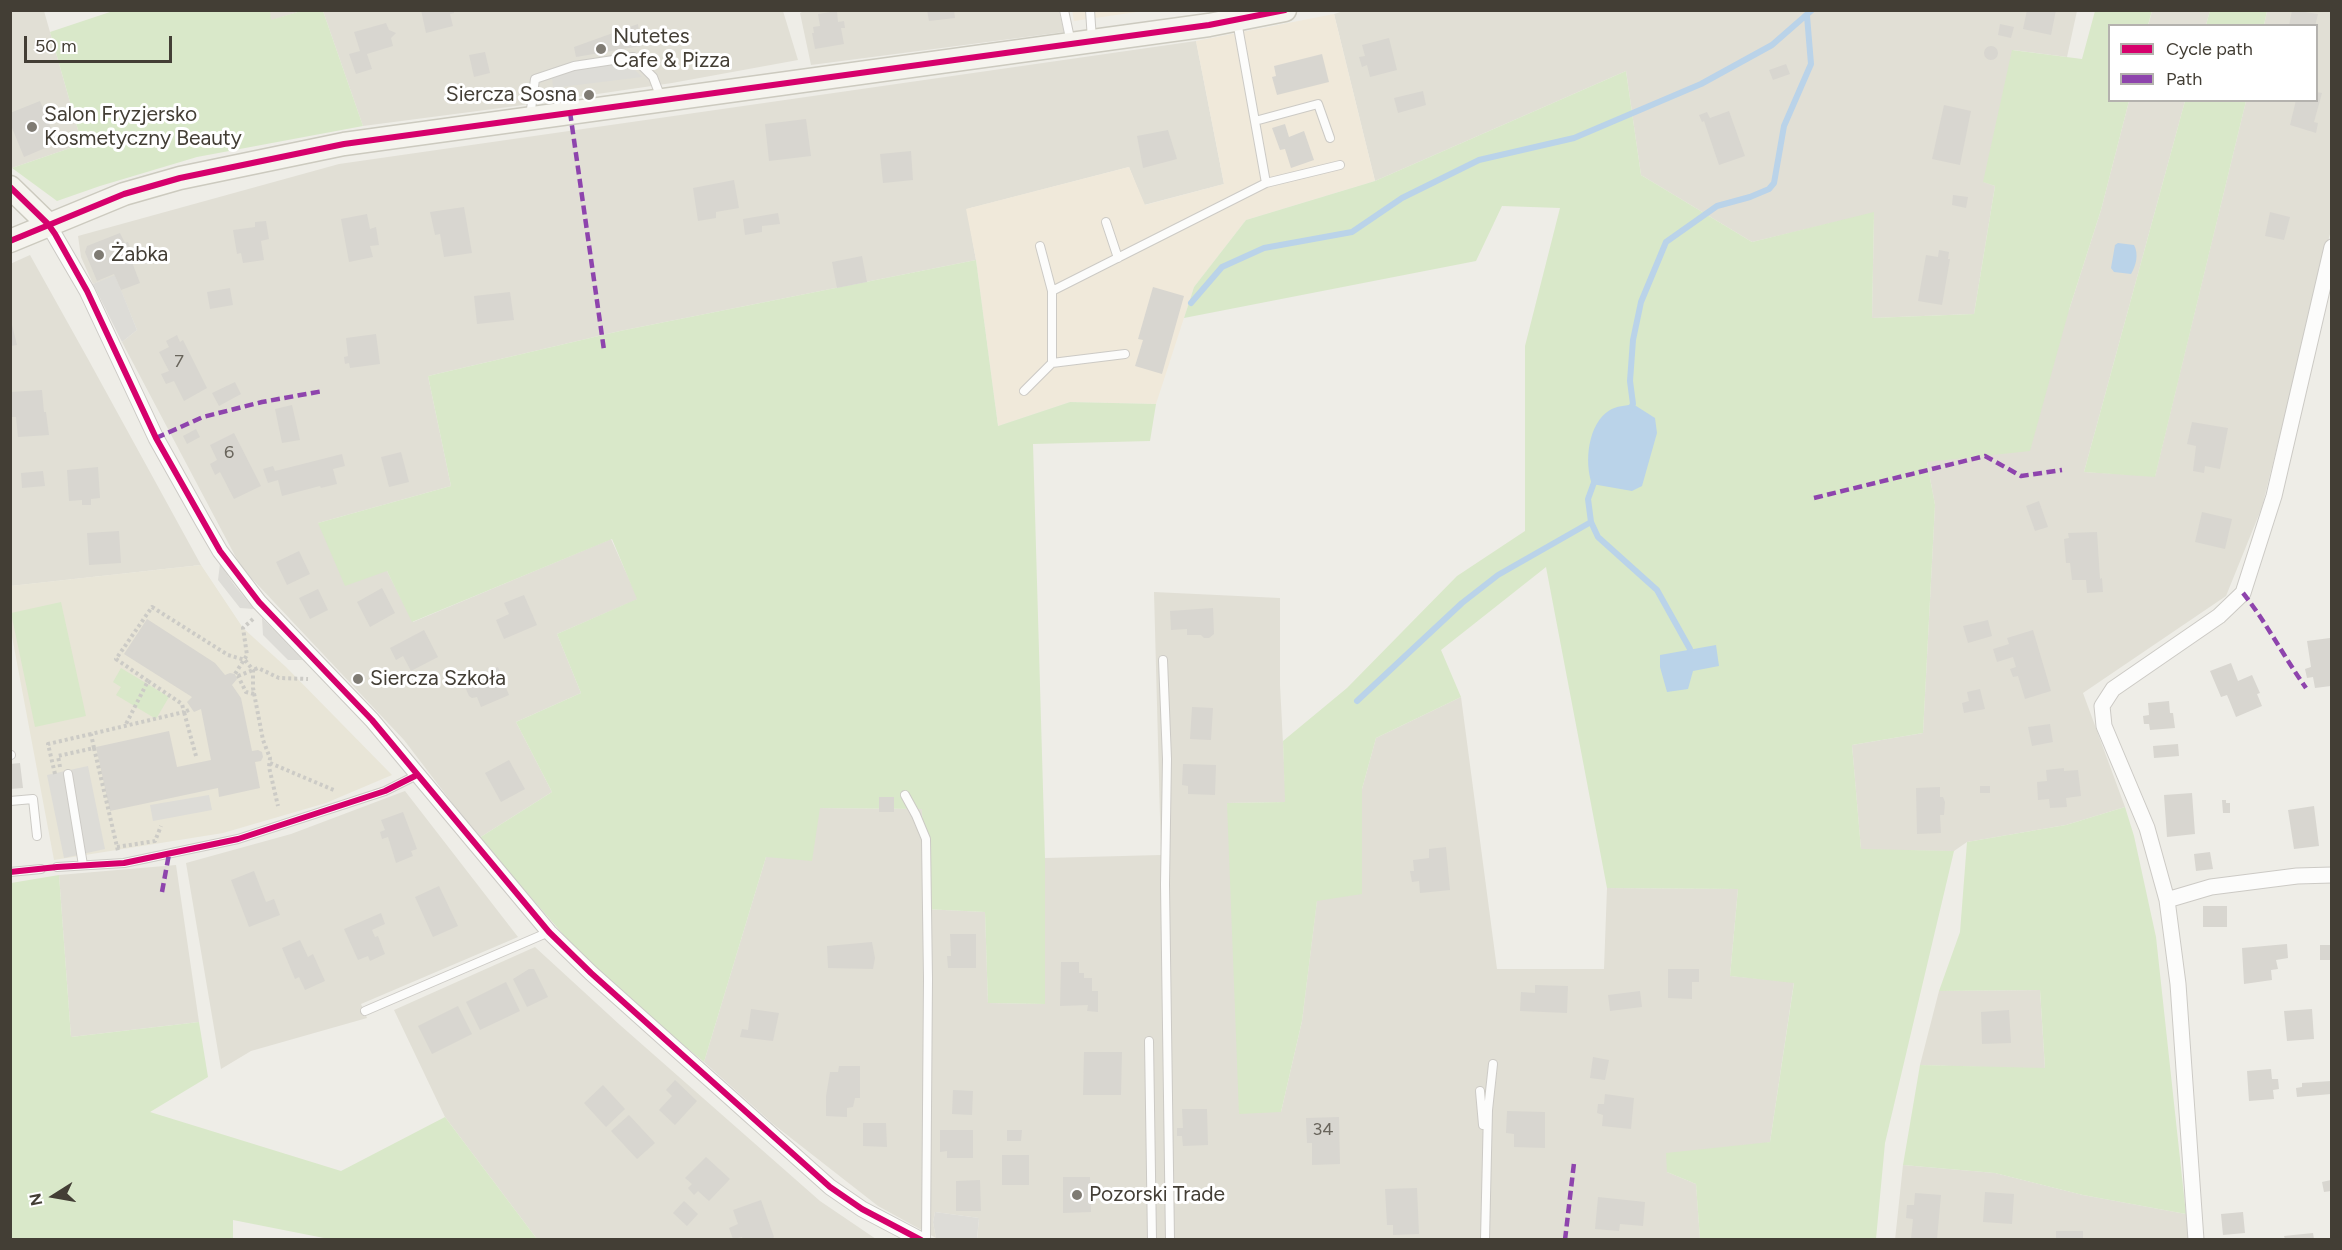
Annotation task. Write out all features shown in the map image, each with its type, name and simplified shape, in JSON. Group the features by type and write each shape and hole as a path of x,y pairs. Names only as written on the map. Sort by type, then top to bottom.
{"street":[{"path":"10,241 124,194 180,178 269,158 397,135 1082,43 1208,22 1235,15 1285,10"},
{"path":"10,187 48,224 87,291 156,438 220,551 259,602 372,720 549,932 591,973 830,1187 862,1209 921,1239"},
{"path":"2196,1239 2178,984 2167,900 2147,828 2104,726 2102,706 2113,689 2219,616 2243,593 2274,496 2331,247"},
{"path":"2167,900 2221,886 2331,874"}],"lane":[{"path":"1064,10 1082,43"},
{"path":"1082,43 1090,10"},
{"path":"1235,15 1266,183"},
{"path":"530,118 535,79 574,66 633,57 653,77 662,100"},
{"path":"1255,121 1318,104 1330,138"},
{"path":"1052,291 1266,183 1340,165"},
{"path":"1106,222 1118,258"},
{"path":"1040,246 1052,291 1052,363"},
{"path":"1024,392 1052,363 1125,354"},
{"path":"1163,660 1167,759 1165,884 1170,1239"},
{"path":"68,774 83,865"},
{"path":"57,867 124,863 238,839 385,791 417,775"},
{"path":"905,795 926,839 928,979 926,1239"},
{"path":"10,801 33,799 37,836"},
{"path":"10,872 41,869"},
{"path":"365,1011 549,932"},
{"path":"1149,1041 1152,1239"},
{"path":"1485,1239 1488,1110 1493,1065"},
{"path":"1480,1091 1487,1159"}],"path":[{"path":"196,756 187,711 182,704 116,659 152,607 228,655 246,660 253,670 254,694 278,806"},
{"path":"254,618 243,628 247,655 246,660 235,674 246,692 254,694"},
{"path":"238,676 258,668 279,678 308,679"},
{"path":"125,726 148,681"},
{"path":"70,783 55,774 48,744 187,711"},
{"path":"91,734 117,847 124,863"},
{"path":"68,774 61,772 58,756 94,748"},
{"path":"270,763 336,791"},
{"path":"117,847 155,841 161,826"}],"shaded area":[{"path":"270,10 301,11 270,21"},
{"path":"806,10 1059,11 1064,32 811,65 800,13"},
{"path":"1072,10 1144,11 1074,21"},
{"path":"1347,10 2077,11 2067,57 2013,50 1984,182 1995,186 1974,314 1872,318 1874,213 1752,242 1641,175 1626,71 1375,181 1334,14"},
{"path":"10,11 44,11 82,144 12,168"},
{"path":"323,11 783,11 798,60 672,83 363,126"},
{"path":"2152,11 2210,11 2206,24 2149,24"},
{"path":"2267,11 2331,11 2331,230 2262,507 2226,596 2083,693 2125,807 2066,825 1967,842 1954,851 1861,850 1852,745 1923,733 1935,505 1927,462 2069,310 2101,210 2129,102 2185,102 2084,472 2155,476 2246,102 2318,102 2318,24 2264,24"},
{"path":"1334,14 1375,181 1246,220 1194,287 1156,404 1070,402 998,426 976,260 966,209 1129,167 1145,205 1224,184 1196,41"},
{"path":"1196,41 1224,184 1144,205 1129,167 967,209 976,260 620,331 428,376 451,486 318,523 387,571 413,622 611,539 638,599 557,634 581,693 516,722 552,792 479,838 404,740 241,567 122,342 137,330 115,276 93,284 81,257 78,236 339,164"},
{"path":"626,61 642,77 553,88 552,77 561,73"},
{"path":"30,255 201,565 11,586 10,264"},
{"path":"115,275 137,330 122,342 93,284"},
{"path":"220,564 254,609 240,608 218,580"},
{"path":"201,565 243,628 286,667 392,775 326,803 223,833 54,860 11,631 10,586"},
{"path":"1154,592 1280,598 1280,685 1286,802 1227,803 1281,1112 1302,1021 1317,900 1362,893 1362,789 1376,738 1461,697 1497,969 1604,969 1607,888 1738,889 1730,976 1794,982 1770,1142 1667,1172 1696,1184 1700,1239 977,1240 979,1218 935,1212 933,1222 936,1238 878,1206 773,1124 704,1062 766,857 819,808 922,809 924,909 985,912 988,1003 1045,1004 1045,858 1161,855"},
{"path":"262,618 303,660 288,660 263,635"},
{"path":"88,766 105,849 64,858 47,775"},
{"path":"405,791 518,937 361,1004 367,1018 251,1051 221,1069 186,863 291,834"},
{"path":"209,795 212,810 153,821 150,805"},
{"path":"176,865 199,1022 71,1037 59,875"},
{"path":"535,947 820,1201 876,1239 537,1239 445,1117 394,1010"},
{"path":"2040,990 2045,1069 1920,1065 1939,991"},
{"path":"1903,1165 1995,1173 2083,1195 2186,1214 2189,1239 1895,1240"},
{"path":"935,1212 979,1218 977,1239 936,1238 933,1222"}],"green space":[{"path":"2210,10 2267,11 2264,24 2206,24"},
{"path":"113,11 270,11 271,20 301,11 323,11 363,126 197,157 57,201 12,168 82,144 50,32"},
{"path":"2095,11 2152,11 2148,24 2108,24 2108,102 2129,102 2101,210 2069,310 2030,451 1927,462 1935,505 1923,733 1852,745 1861,849 1954,851 1885,1143 1876,1239 1700,1239 1696,1184 1667,1172 1666,1153 1770,1142 1794,983 1730,976 1738,889 1607,888 1546,567 1441,650 1461,697 1376,738 1362,789 1362,894 1317,901 1302,1021 1281,1112 1239,1114 1227,803 1285,802 1283,741 1347,688 1457,576 1525,531 1525,346 1560,208 1502,206 1476,261 1184,318 1194,287 1246,220 1375,181 1626,71 1641,175 1752,242 1874,212 1872,318 1974,314 1995,186 1983,182 2012,50 2082,59"},
{"path":"2185,102 2246,102 2155,477 2084,472"},
{"path":"976,260 998,426 1070,402 1156,404 1150,441 1033,444 1045,858 1045,1004 988,1003 985,912 924,909 922,809 820,808 812,861 766,857 704,1062 597,973 479,838 552,792 516,722 581,693 557,634 637,599 612,539 412,622 387,571 345,586 318,523 451,486 428,376 620,331"},
{"path":"61,602 86,716 35,727 11,613"},
{"path":"121,668 169,697 156,719 116,695 121,687 113,682"},
{"path":"2125,807 2134,836 2156,937 2186,1214 2083,1195 1995,1173 1903,1165 1920,1065 2045,1068 2040,990 1939,991 1960,932 1967,842 2066,825"},
{"path":"59,875 71,1037 199,1022 208,1077 150,1112 341,1171 445,1117 537,1239 329,1239 233,1220 233,1239 11,1239 11,883"}],"water":[{"path":"2118,243 2134,245 2136,249 2136,260 2131,274 2114,272 2111,268 2115,245"},
{"path":"1633,404 1655,418 1657,433 1642,486 1632,491 1592,484 1588,454 1597,424 1610,410"},
{"path":"1716,645 1719,666 1693,671 1688,689 1667,692 1660,667 1660,655"}],"building":[{"path":"421,10 454,10 454,13 450,14 453,26 426,33"},
{"path":"927,10 954,10 955,18 929,21"},
{"path":"2027,10 2056,10 2051,35 2023,29"},
{"path":"2292,10 2318,14 2316,24 2289,24"},
{"path":"837,11 838,22 844,21 845,28 841,28 844,44 815,49 812,33 814,33 813,27 820,26 818,14"},
{"path":"386,23 389,30 396,33 391,38 393,46 367,54 372,69 356,74 349,54 360,51 354,32"},
{"path":"638,24 641,46 576,57 574,47"},
{"path":"2000,24 2014,27 2011,38 1998,35"},
{"path":"1389,38 1397,70 1370,77 1367,65 1362,67 1359,57 1365,56 1362,45"},
{"path":"1991,46 1996,48 1998,53 1996,58 1991,60 1986,58 1984,53 1986,48"},
{"path":"485,52 490,73 474,77 469,55"},
{"path":"1322,54 1329,82 1277,95 1272,77 1276,76 1274,66"},
{"path":"1786,64 1790,74 1773,80 1769,70"},
{"path":"1423,91 1426,105 1398,113 1394,98"},
{"path":"2318,92 2322,93 2314,122 2318,123 2316,133 2290,125 2296,102 2318,102"},
{"path":"40,101 57,143 24,157 10,123 10,113"},
{"path":"1944,105 1971,111 1960,165 1932,159"},
{"path":"1729,111 1745,156 1719,165 1704,121 1702,122 1699,115 1707,112 1710,118"},
{"path":"806,119 811,156 769,161 765,124"},
{"path":"1285,124 1289,137 1304,131 1314,160 1291,168 1285,149 1280,150 1272,128"},
{"path":"1168,130 1177,159 1143,168 1137,136"},
{"path":"911,151 913,180 883,183 880,154"},
{"path":"734,180 739,208 716,212 716,218 698,221 693,188"},
{"path":"1953,195 1968,197 1966,208 1952,205"},
{"path":"464,207 472,253 444,257 440,234 435,235 430,212"},
{"path":"2270,212 2290,217 2284,240 2265,236"},
{"path":"778,213 780,224 762,226 762,232 745,235 743,219"},
{"path":"367,214 370,229 376,227 379,245 370,246 373,257 349,262 341,219"},
{"path":"266,221 269,239 261,241 264,260 243,263 241,253 237,254 233,230 255,227 255,222"},
{"path":"120,233 125,243 128,242 133,255 130,257 140,283 121,290 114,274 97,281 85,252 87,246"},
{"path":"1939,250 1949,252 1948,259 1950,259 1942,305 1918,301 1926,255 1938,257"},
{"path":"862,256 867,282 837,288 832,262"},
{"path":"1153,287 1184,296 1162,374 1135,366 1143,340 1138,339"},
{"path":"230,288 233,305 210,309 207,292"},
{"path":"510,292 514,320 477,324 474,296"},
{"path":"10,322 17,345 10,346"},
{"path":"376,334 380,364 350,368 349,363 345,364 344,357 348,356 346,338"},
{"path":"177,335 180,342 183,340 207,388 184,401 174,381 166,384 161,374 169,371 159,352 169,347 166,341"},
{"path":"235,382 241,394 219,406 212,393"},
{"path":"42,390 49,435 18,437 16,417 11,417 10,392"},
{"path":"292,405 300,440 282,443 275,409"},
{"path":"2192,422 2228,428 2220,469 2205,466 2204,473 2193,471 2196,446 2187,444"},
{"path":"196,429 200,437 187,444 183,436"},
{"path":"234,433 261,486 234,499 220,472 215,475 210,464 217,460 210,445"},
{"path":"401,452 409,482 389,487 381,457"},
{"path":"342,454 345,466 333,469 337,484 282,496 278,480 268,483 263,469 273,466 275,471"},
{"path":"98,467 100,498 91,499 91,505 82,505 82,500 69,501 67,470"},
{"path":"43,471 45,486 22,488 21,473"},
{"path":"2039,501 2048,527 2035,531 2026,506"},
{"path":"2202,512 2232,519 2225,549 2195,542"},
{"path":"119,531 121,563 89,565 87,533"},
{"path":"2097,532 2103,592 2087,593 2086,580 2072,580 2070,563 2066,563 2064,539 2069,538 2068,533"},
{"path":"299,551 310,574 287,585 276,562"},
{"path":"382,588 395,613 370,627 357,602"},
{"path":"318,589 328,610 310,619 299,598"},
{"path":"524,595 537,625 504,639 496,620 509,614 504,603"},
{"path":"1213,608 1214,634 1209,638 1201,635 1187,635 1187,629 1171,630 1170,611"},
{"path":"147,619 215,663 225,675 235,674 237,679 232,685 241,698 252,751 262,752 261,761 255,762 260,788 219,797 218,788 110,811 96,747 169,731 177,767 211,760 201,709 194,712 187,702 192,697 124,654"},
{"path":"1988,620 1992,636 1968,643 1963,626"},
{"path":"424,630 438,657 411,671 403,656 396,660 390,648"},
{"path":"2033,630 2051,691 2025,699 2018,676 2013,677 2010,669 2016,667 2013,657 1997,662 1993,649 2009,644 2007,638"},
{"path":"2330,638 2331,686 2315,688 2313,677 2307,678 2305,669 2311,667 2307,641"},
{"path":"2231,663 2238,681 2252,675 2260,693 2257,694 2262,706 2236,717 2227,695 2221,697 2210,671"},
{"path":"498,667 509,695 481,707 477,697 469,696 467,685 471,683 470,679"},
{"path":"1980,689 1985,709 1964,713 1962,703 1969,701 1967,692"},
{"path":"2169,701 2175,728 2150,730 2149,724 2144,724 2143,716 2149,715 2148,703"},
{"path":"1192,707 1213,708 1211,740 1190,739"},
{"path":"2050,724 2053,742 2032,746 2028,727"},
{"path":"2178,744 2179,756 2154,758 2153,746"},
{"path":"509,760 525,789 501,802 485,773"},
{"path":"20,763 23,788 10,789 10,764"},
{"path":"1183,764 1216,765 1215,795 1188,794 1188,786 1182,785"},
{"path":"2064,768 2064,771 2078,770 2081,796 2066,798 2067,807 2050,808 2049,799 2038,800 2037,782 2047,781 2046,770"},
{"path":"1980,786 1990,786 1990,793 1980,793"},
{"path":"1940,787 1940,797 1943,797 1945,802 1944,815 1940,815 1941,833 1917,834 1916,788"},
{"path":"2192,793 2195,834 2167,837 2164,795"},
{"path":"879,797 894,797 894,812 879,812"},
{"path":"2222,800 2230,803 2230,813 2223,813"},
{"path":"2314,806 2319,846 2294,849 2288,810"},
{"path":"403,812 417,849 411,851 413,856 396,863 388,837 382,839 380,832 385,830 381,820"},
{"path":"1446,847 1450,890 1420,893 1419,881 1412,882 1410,871 1414,871 1413,860 1429,858 1429,849"},
{"path":"2210,852 2213,869 2196,871 2194,854"},
{"path":"254,871 266,902 274,899 280,915 249,927 231,880"},
{"path":"439,886 458,926 433,937 415,897"},
{"path":"2203,906 2227,906 2227,927 2203,927"},
{"path":"381,913 385,924 372,930 375,937 378,936 385,954 370,961 368,956 358,960 344,929"},
{"path":"950,934 976,934 976,968 948,968 947,956 951,956"},
{"path":"300,940 308,957 313,954 325,981 305,990 299,977 295,979 282,948"},
{"path":"872,942 875,958 873,969 828,968 827,946"},
{"path":"2287,944 2288,958 2276,960 2278,969 2271,970 2272,980 2244,984 2242,948"},
{"path":"2320,945 2331,945 2331,960 2320,960"},
{"path":"1061,962 1079,962 1079,973 1084,973 1084,978 1092,978 1092,991 1098,991 1098,1012 1087,1011 1088,1005 1060,1006"},
{"path":"529,969 534,969 548,997 527,1007 513,979"},
{"path":"1668,969 1699,969 1699,982 1692,982 1692,999 1668,998"},
{"path":"506,982 520,1011 480,1030 466,1002"},
{"path":"1535,985 1568,986 1567,1013 1520,1011 1521,992 1535,993"},
{"path":"1640,991 1642,1007 1610,1011 1608,995"},
{"path":"458,1006 472,1034 432,1054 418,1026"},
{"path":"751,1009 779,1013 773,1041 740,1037 742,1029 748,1030"},
{"path":"2312,1009 2314,1039 2287,1041 2284,1011"},
{"path":"2009,1010 2011,1043 1982,1044 1981,1012"},
{"path":"1084,1052 1122,1052 1121,1095 1083,1095"},
{"path":"1593,1057 1609,1060 1605,1080 1590,1078"},
{"path":"839,1066 860,1066 860,1098 855,1098 853,1107 847,1108 847,1117 826,1116 826,1096 830,1072 838,1072"},
{"path":"2271,1069 2272,1079 2278,1079 2279,1089 2273,1090 2274,1099 2249,1101 2247,1071"},
{"path":"675,1080 697,1101 675,1125 659,1110 672,1096 666,1090"},
{"path":"2331,1081 2331,1094 2297,1097 2296,1088 2302,1087 2302,1083"},
{"path":"603,1085 625,1109 606,1127 584,1103"},
{"path":"953,1090 973,1091 972,1115 952,1114"},
{"path":"1605,1094 1634,1098 1631,1129 1602,1126 1603,1115 1597,1113 1598,1104 1604,1104"},
{"path":"1182,1109 1207,1109 1208,1145 1183,1146 1182,1136 1177,1136 1177,1128 1183,1128"},
{"path":"1507,1111 1545,1112 1545,1148 1514,1147 1514,1134 1506,1133"},
{"path":"629,1115 655,1143 637,1159 611,1131"},
{"path":"1339,1117 1340,1164 1312,1165 1312,1143 1307,1143 1306,1118"},
{"path":"863,1123 886,1123 887,1147 863,1146"},
{"path":"940,1130 973,1130 973,1158 947,1158 947,1151 940,1152"},
{"path":"1007,1130 1022,1130 1021,1141 1007,1141"},
{"path":"1002,1155 1029,1155 1029,1185 1002,1185"},
{"path":"706,1157 730,1179 709,1201 698,1191 694,1195 688,1188 692,1184 685,1178"},
{"name":"Pozorski Trade","path":"1063,1177 1090,1177 1091,1212 1063,1213"},
{"path":"980,1180 981,1211 956,1211 956,1181"},
{"path":"2331,1180 2331,1191 2324,1192 2322,1182"},
{"path":"1417,1188 1419,1234 1393,1235 1393,1225 1387,1225 1385,1189"},
{"path":"1985,1192 2014,1194 2012,1224 1983,1222"},
{"path":"1915,1193 1941,1195 1937,1239 1911,1239 1913,1219 1906,1218 1907,1205 1914,1205"},
{"path":"1598,1197 1645,1202 1643,1226 1620,1224 1619,1231 1595,1229"},
{"path":"761,1200 774,1237 772,1239 743,1239 742,1237 733,1239 729,1228 738,1224 733,1210"},
{"path":"684,1201 698,1214 687,1226 673,1213"},
{"path":"2243,1212 2245,1233 2223,1235 2221,1214"},
{"path":"2056,1231 2083,1231 2083,1239 2056,1239"},
{"path":"2313,1233 2314,1239 2285,1239 2284,1236"}],"waterway":[{"path":"1191,303 1222,267 1264,248 1352,232 1402,198 1479,160 1574,138 1701,84 1772,45 1812,10"},
{"path":"1630,409 1633,404 1630,381 1633,340 1641,302 1666,242 1717,206 1750,197 1769,189 1774,183 1784,126 1811,64 1807,16"},
{"path":"1596,477 1588,499 1591,522 1598,537 1657,590 1690,649"},
{"path":"1357,701 1462,603 1498,575 1591,522"}],"marked path":[{"path":"570,112 604,350"},
{"path":"156,438 203,417 262,402 323,391"},
{"path":"1814,498 1985,456 2021,476 2062,470"},
{"path":"2243,593 2306,688"},
{"path":"162,892 169,854"},
{"path":"1565,1240 1574,1163"}],"cycle path":[{"path":"10,241 124,194 180,178 344,144 1209,25 1285,10"},
{"path":"10,187 48,224 55,234 87,291 156,438 220,551 259,602 372,720 549,932 591,973 830,1187 862,1209 921,1240"},
{"path":"10,872 124,863 238,839 385,791 417,775"}],"place":[{"name":"Nutetes Cafe & Pizza","path":"601,49"},
{"name":"Siercza Sosna","path":"589,95"},
{"name":"Salon Fryzjersko Kosmetyczny Beauty","path":"32,127"},
{"name":"Żabka","path":"99,255"},
{"name":"Siercza Szkoła","path":"358,679"},
{"name":"Pozorski Trade","path":"1077,1195"}]}
